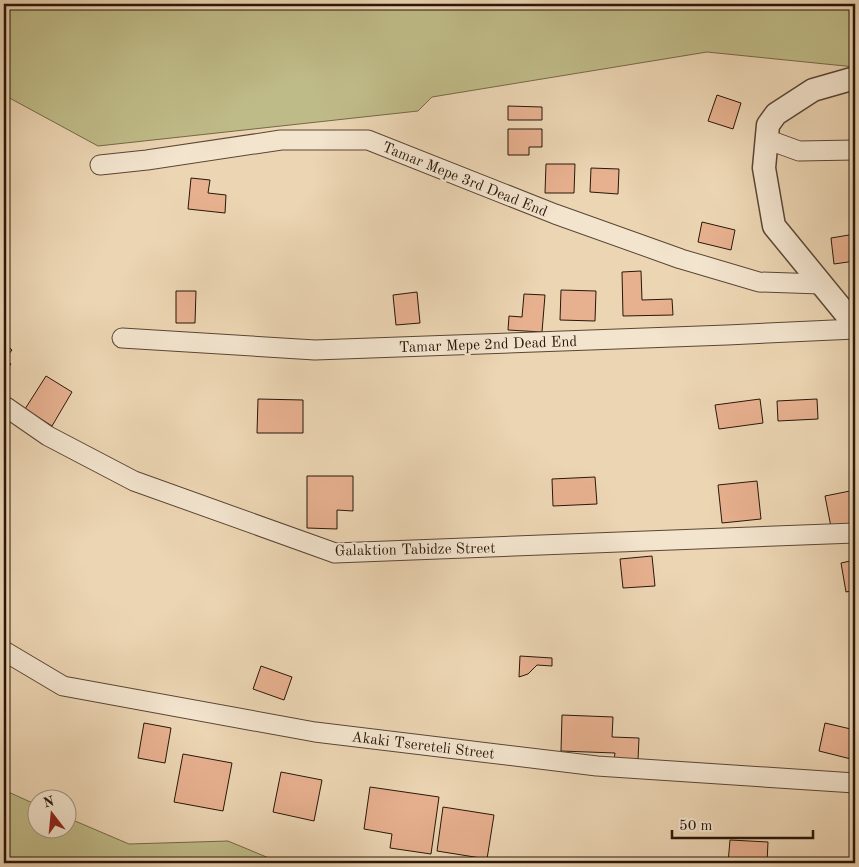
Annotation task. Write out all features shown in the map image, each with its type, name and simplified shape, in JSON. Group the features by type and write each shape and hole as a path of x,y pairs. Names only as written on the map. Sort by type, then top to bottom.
{"street":[{"path":"855,78 813,90 776,114 768,125 764,168 774,226 855,327"},
{"path":"766,139 799,151 855,150"},
{"name":"Tamar Mepe 3rd Dead End","path":"100,165 281,140 368,140 555,214 681,259 759,282 822,284"},
{"name":"Tamar Mepe 2nd Dead End","path":"122,338 315,350 855,327"},
{"name":"Galaktion Tabidze Street","path":"6,407 48,436 134,481 334,554 855,533"},
{"name":"Akaki Tsereteli Street","path":"4,651 63,686 315,732 597,766 855,783"}],"shaded area":[{"path":"4,4 855,4 855,67 707,52 432,97 418,111 98,146 4,95"},
{"path":"4,790 28,801 28,840 78,840 78,822 129,844 228,841 281,863 4,863"}],"building":[{"path":"717,95 741,103 733,129 708,121"},
{"path":"508,106 542,107 542,120 508,120"},
{"path":"508,129 542,129 542,147 529,147 529,155 508,155"},
{"path":"546,164 575,164 574,193 545,193"},
{"path":"591,168 619,169 618,194 590,192"},
{"path":"191,178 210,180 208,193 226,195 225,213 188,209"},
{"path":"702,222 735,230 731,250 698,242"},
{"path":"855,234 855,261 834,264 831,238"},
{"path":"641,271 642,300 672,299 673,315 623,316 622,272"},
{"path":"561,290 596,291 595,321 560,320"},
{"path":"176,291 196,291 195,323 176,323"},
{"path":"417,292 420,323 396,325 393,295"},
{"path":"524,294 545,295 542,332 508,330 509,316 522,317"},
{"path":"4,343 12,350 5,359 11,364 4,373"},
{"path":"46,376 72,392 52,426 25,409"},
{"path":"258,399 303,400 303,433 257,433"},
{"path":"760,399 763,423 719,429 715,405"},
{"path":"817,399 818,419 778,421 777,401"},
{"path":"307,476 353,476 353,511 337,510 337,529 307,528"},
{"path":"595,477 597,504 553,506 552,479"},
{"path":"757,481 761,519 722,523 718,485"},
{"path":"855,490 855,523 831,527 825,496"},
{"path":"652,556 655,586 623,588 620,559"},
{"path":"855,560 855,590 846,592 841,563"},
{"path":"520,656 552,658 552,666 537,665 528,674 519,677"},
{"path":"261,666 292,677 284,700 253,689"},
{"path":"562,715 613,717 612,737 639,738 638,760 614,760 615,753 561,751"},
{"path":"144,723 171,728 165,763 138,758"},
{"path":"825,723 855,730 855,760 819,751"},
{"path":"183,754 232,763 223,811 174,802"},
{"path":"281,772 322,780 314,821 273,812"},
{"path":"370,787 439,797 431,854 390,848 392,834 364,829"},
{"path":"443,807 494,815 487,859 437,851"},
{"path":"730,840 768,842 767,863 728,863"}]}
